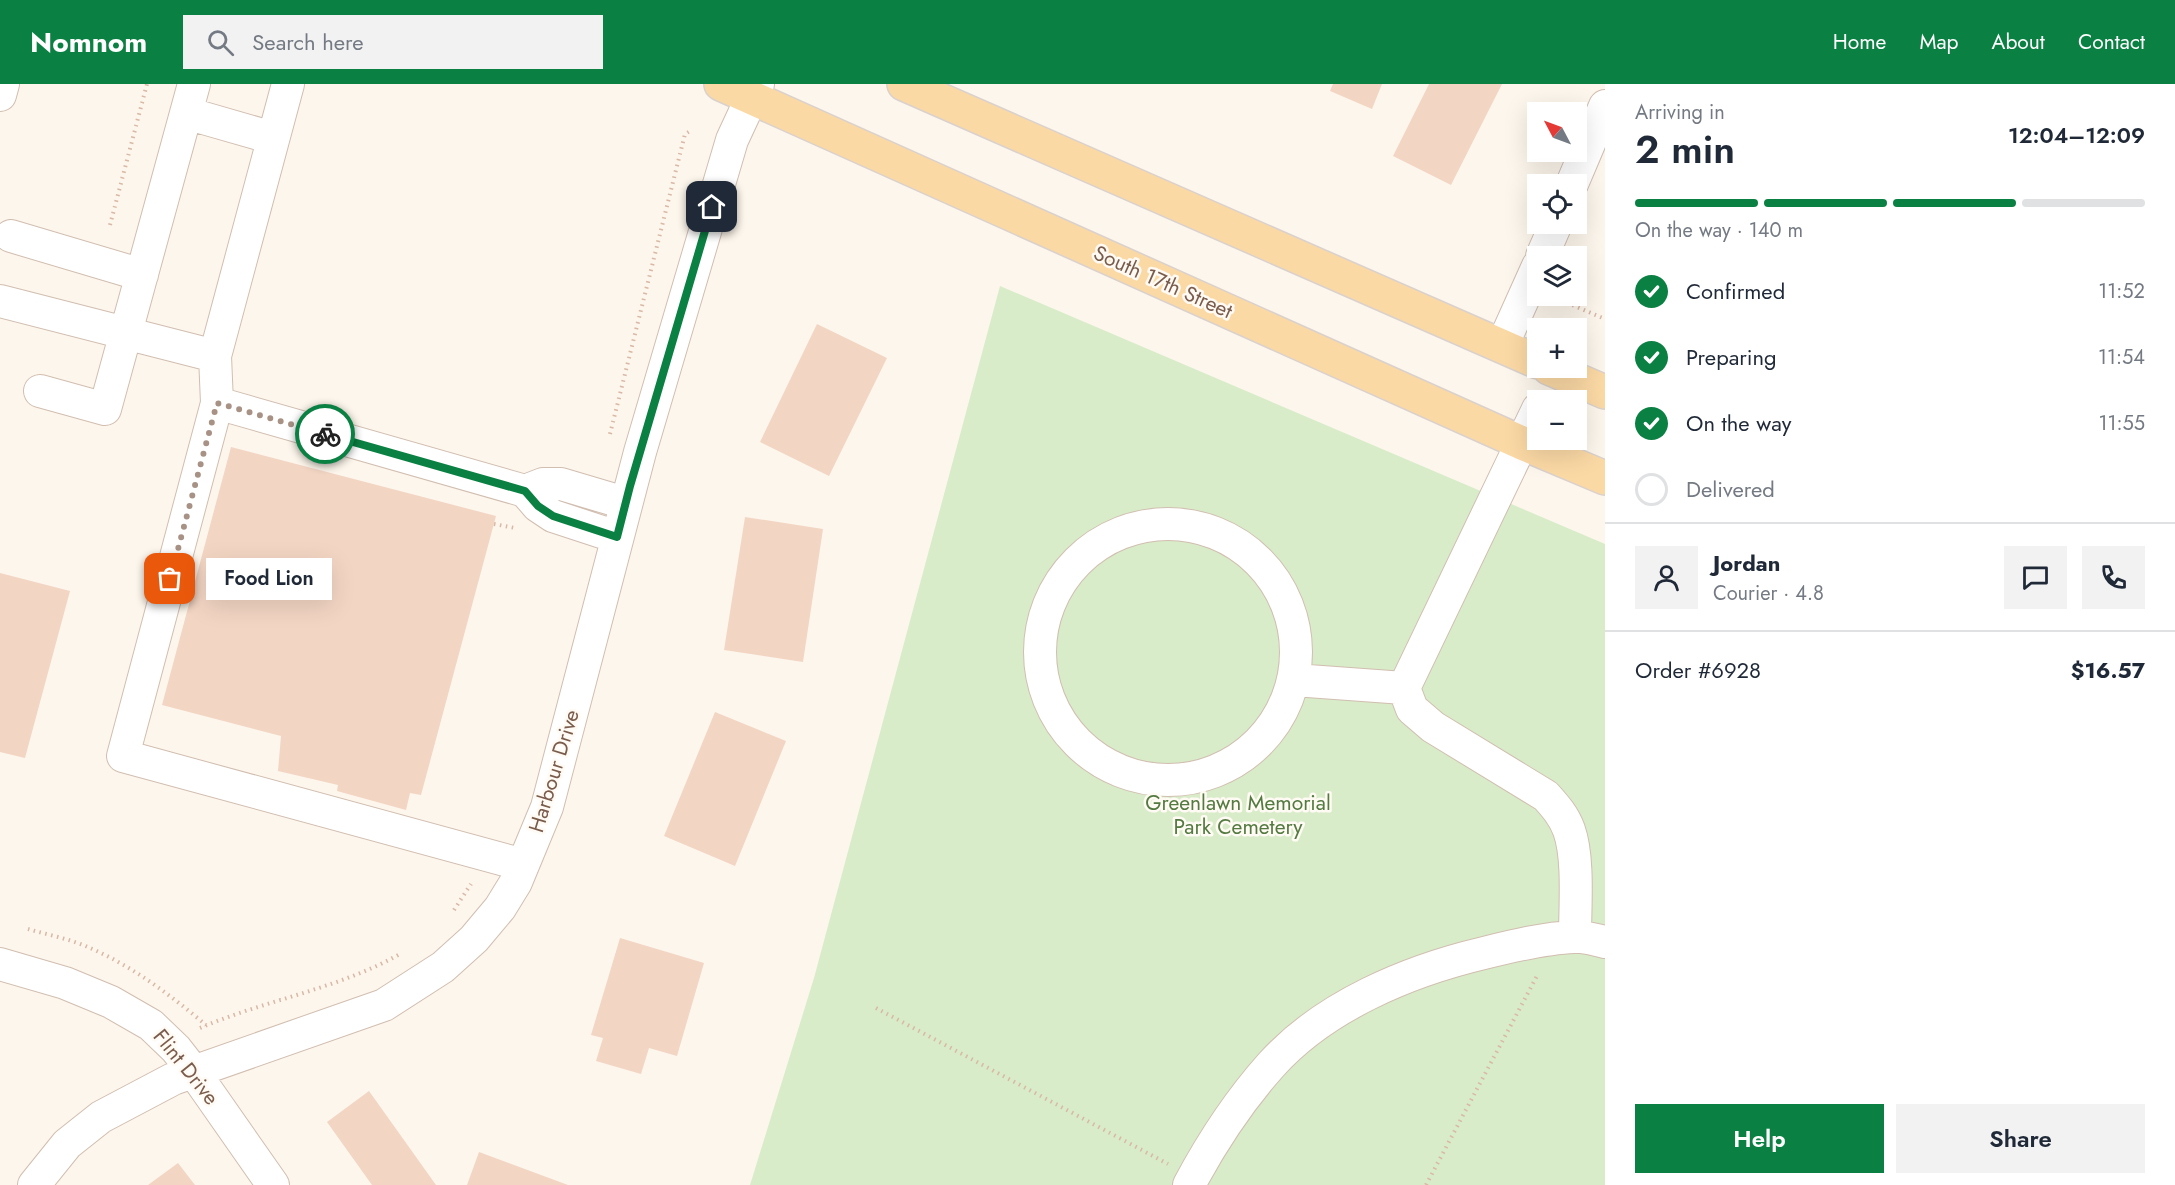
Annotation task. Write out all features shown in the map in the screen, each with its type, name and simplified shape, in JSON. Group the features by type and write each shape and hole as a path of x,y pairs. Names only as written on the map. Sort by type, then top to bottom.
{"main road":[{"name":"South 17th Street","path":"721,84 755,91 1522,443 1605,478"},
{"path":"904,84 1527,358"},
{"path":"1573,378 1605,392"}],"street":[{"path":"0,95 3,84"},
{"path":"288,84 215,356 217,403 123,756 523,866"},
{"name":"Harbour Drive","path":"34,1185 67,1144 101,1117 173,1079 185,1061 384,1005 443,967 474,939 500,908 516,882 548,807 625,503 732,140 755,91"},
{"path":"40,391 105,410 190,99 273,138"},
{"path":"1576,174 1605,106"},
{"path":"11,236 142,275"},
{"path":"1502,346 1527,290"},
{"path":"0,301 215,356"},
{"path":"217,403 525,491 538,506 553,516 617,537"},
{"path":"1191,1181 1230,1116 1272,1064 1317,1024 1382,987 1442,963 1508,947 1579,939 1574,849 1569,829 1559,811 1546,796 1433,727 1413,709 1404,688 1527,432"},
{"path":"525,491 543,484 561,484 625,503"},
{"path":"1172,523 1197,526 1220,534 1242,546 1262,563 1277,582 1288,605 1295,629 1297,655 1294,680 1286,704 1274,726 1257,745 1237,760 1215,772 1190,779 1165,781 1140,778 1116,770 1094,758 1075,741 1059,721 1048,699 1041,675 1040,649 1043,624 1051,600 1063,578 1080,559 1100,543 1122,532 1146,525 1172,523"},
{"path":"1294,680 1404,688"},
{"name":"Flint Drive","path":"0,964 65,983 111,1002 151,1025 185,1061 273,1185"}],"path":[{"path":"110,225 147,84"},
{"path":"609,436 686,134 692,130"},
{"path":"1574,306 1605,320"},
{"path":"453,913 490,857"},
{"path":"28,928 89,947 146,977 206,1026"},
{"path":"1426,1185 1579,939"},
{"path":"185,1061 200,1028 324,986 386,962 403,952"},
{"path":"876,1008 1191,1181"}],"green space":[{"name":"Greenlawn Memorial Park Cemetery","path":"1000,286 1605,544 1605,1185 750,1185 814,978"}],"building":[{"path":"1333,84 1382,84 1372,109 1330,91"},
{"path":"1429,84 1502,84 1451,185 1393,156"},
{"path":"817,324 887,358 829,476 760,442"},
{"path":"231,447 496,516 421,795 410,793 406,810 337,791 338,785 278,771 281,736 162,705"},
{"path":"745,517 823,529 803,662 724,650"},
{"path":"0,573 70,591 25,758 0,752"},
{"path":"715,712 786,741 735,866 664,836"},
{"path":"620,938 704,963 677,1056 649,1048 641,1074 596,1061 603,1038 591,1035"},
{"path":"369,1091 436,1185 372,1185 327,1122"},
{"path":"479,1152 568,1185 467,1185"},
{"path":"178,1163 195,1185 148,1185"}],"way so far":[{"path":"170,579 217,403 325,434"}],"place":[{"name":"Food Lion","path":"170,579"}],"route":[{"path":"325,434 525,491 538,506 553,516 617,537 712,207"}]}
